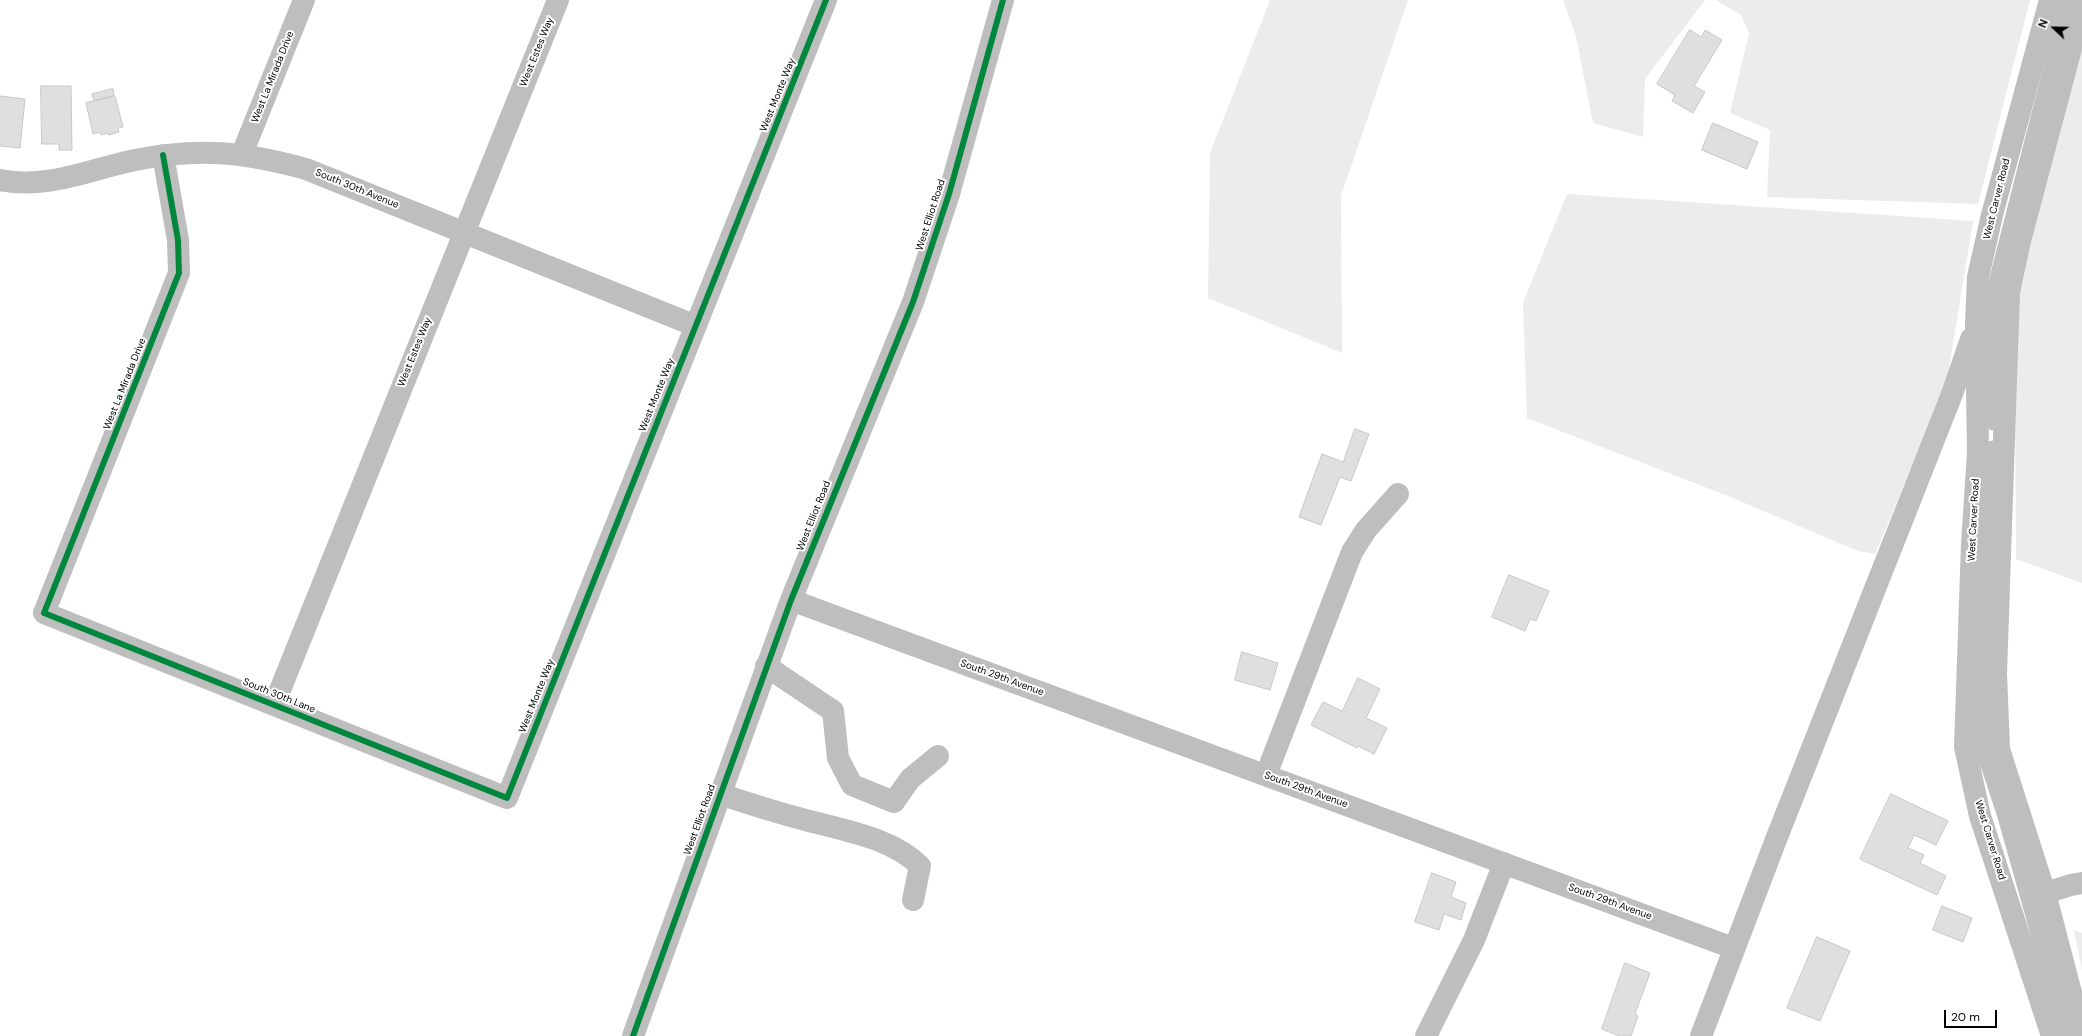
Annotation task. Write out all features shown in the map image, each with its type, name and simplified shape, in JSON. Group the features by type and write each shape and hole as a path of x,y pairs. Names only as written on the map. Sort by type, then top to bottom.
{"street":[{"name":"West La Mirada Drive","path":"242,154 304,0"},
{"name":"West Estes Way","path":"274,705 463,232 558,0"},
{"name":"West Monte Way","path":"507,798 826,0"},
{"name":"West Elliot Road","path":"633,1036 791,600 913,302 949,194 1002,0"},
{"name":"West Carver Road","path":"2050,0 1992,215 1978,277 1976,324 1978,452 1972,544 1965,747 1980,816 2052,1036"},
{"path":"2082,7 2020,241 2009,292 1996,673 1998,749 2046,893 2082,1035"},
{"name":"South 30th Avenue","path":"0,180 40,182 76,176 134,160 163,155 196,152 242,154 267,158 306,169 696,326"},
{"name":"West La Mirada Drive","path":"44,613 179,273 178,240 163,155"},
{"path":"1704,1035 1733,948 1952,394 1976,324"},
{"path":"1266,775 1352,552 1366,530 1398,494"},
{"name":"South 29th Avenue","path":"791,600 1733,948"},
{"name":"South 30th Lane","path":"44,613 507,798"},
{"path":"766,666 833,711 838,758 852,785 894,802 910,779 938,756"},
{"path":"720,794 769,810 870,839 908,854 920,866 913,900"},
{"path":"1426,1036 1474,940 1504,863"},
{"path":"2046,893 2082,883"}],"shaded area":[{"path":"1270,0 1408,0 1341,196 1342,353 1208,298 1210,153"},
{"path":"1563,0 1705,0 1645,79 1643,137 1593,123 1576,36"},
{"path":"1716,0 2030,0 1978,204 1767,197 1770,130 1730,113 1749,33 1741,15"},
{"path":"2082,42 2082,583 2016,559 2015,376 2018,293"},
{"path":"1567,194 1973,221 1947,381 1875,554 1858,551 1728,496 1527,418 1523,303"},
{"path":"2074,930 2082,933 2082,970"}],"building":[{"path":"1690,30 1701,37 1705,30 1722,40 1694,86 1705,92 1693,113 1672,101 1675,95 1657,84"},
{"path":"41,86 71,86 72,150 59,150 59,144 42,144"},
{"path":"113,89 114,96 94,101 92,94"},
{"path":"0,96 25,99 20,148 0,146"},
{"path":"115,96 123,127 118,128 119,132 109,135 108,133 101,135 101,132 93,134 86,103"},
{"path":"1713,123 1758,142 1747,169 1702,150"},
{"path":"1355,429 1369,434 1351,481 1340,477 1321,525 1299,517 1322,454 1343,462"},
{"path":"1509,575 1549,591 1536,621 1530,619 1525,631 1492,617"},
{"path":"1242,652 1278,663 1270,690 1235,680"},
{"path":"1358,678 1380,689 1366,718 1387,728 1374,754 1358,746 1357,748 1311,725 1323,702 1342,711"},
{"path":"1891,794 1948,821 1936,845 1914,835 1908,848 1924,855 1920,863 1946,876 1937,895 1860,859"},
{"path":"1432,873 1456,882 1451,897 1466,903 1461,920 1444,914 1439,930 1415,922"},
{"path":"1942,906 1972,918 1963,942 1933,930"},
{"path":"1817,937 1850,951 1820,1021 1787,1008"},
{"path":"1625,963 1650,973 1635,1014 1638,1016 1631,1036 1619,1036 1602,1029"}],"waterway":[{"path":"1994,421 1994,298 2070,0"},
{"path":"1993,450 1984,668 1983,743 2006,813 2069,1036"}],"cycle path":[{"path":"163,155 178,240 179,273 44,613 507,798 826,0"},
{"path":"633,1036 791,600 913,302 949,194 1003,0"}]}
